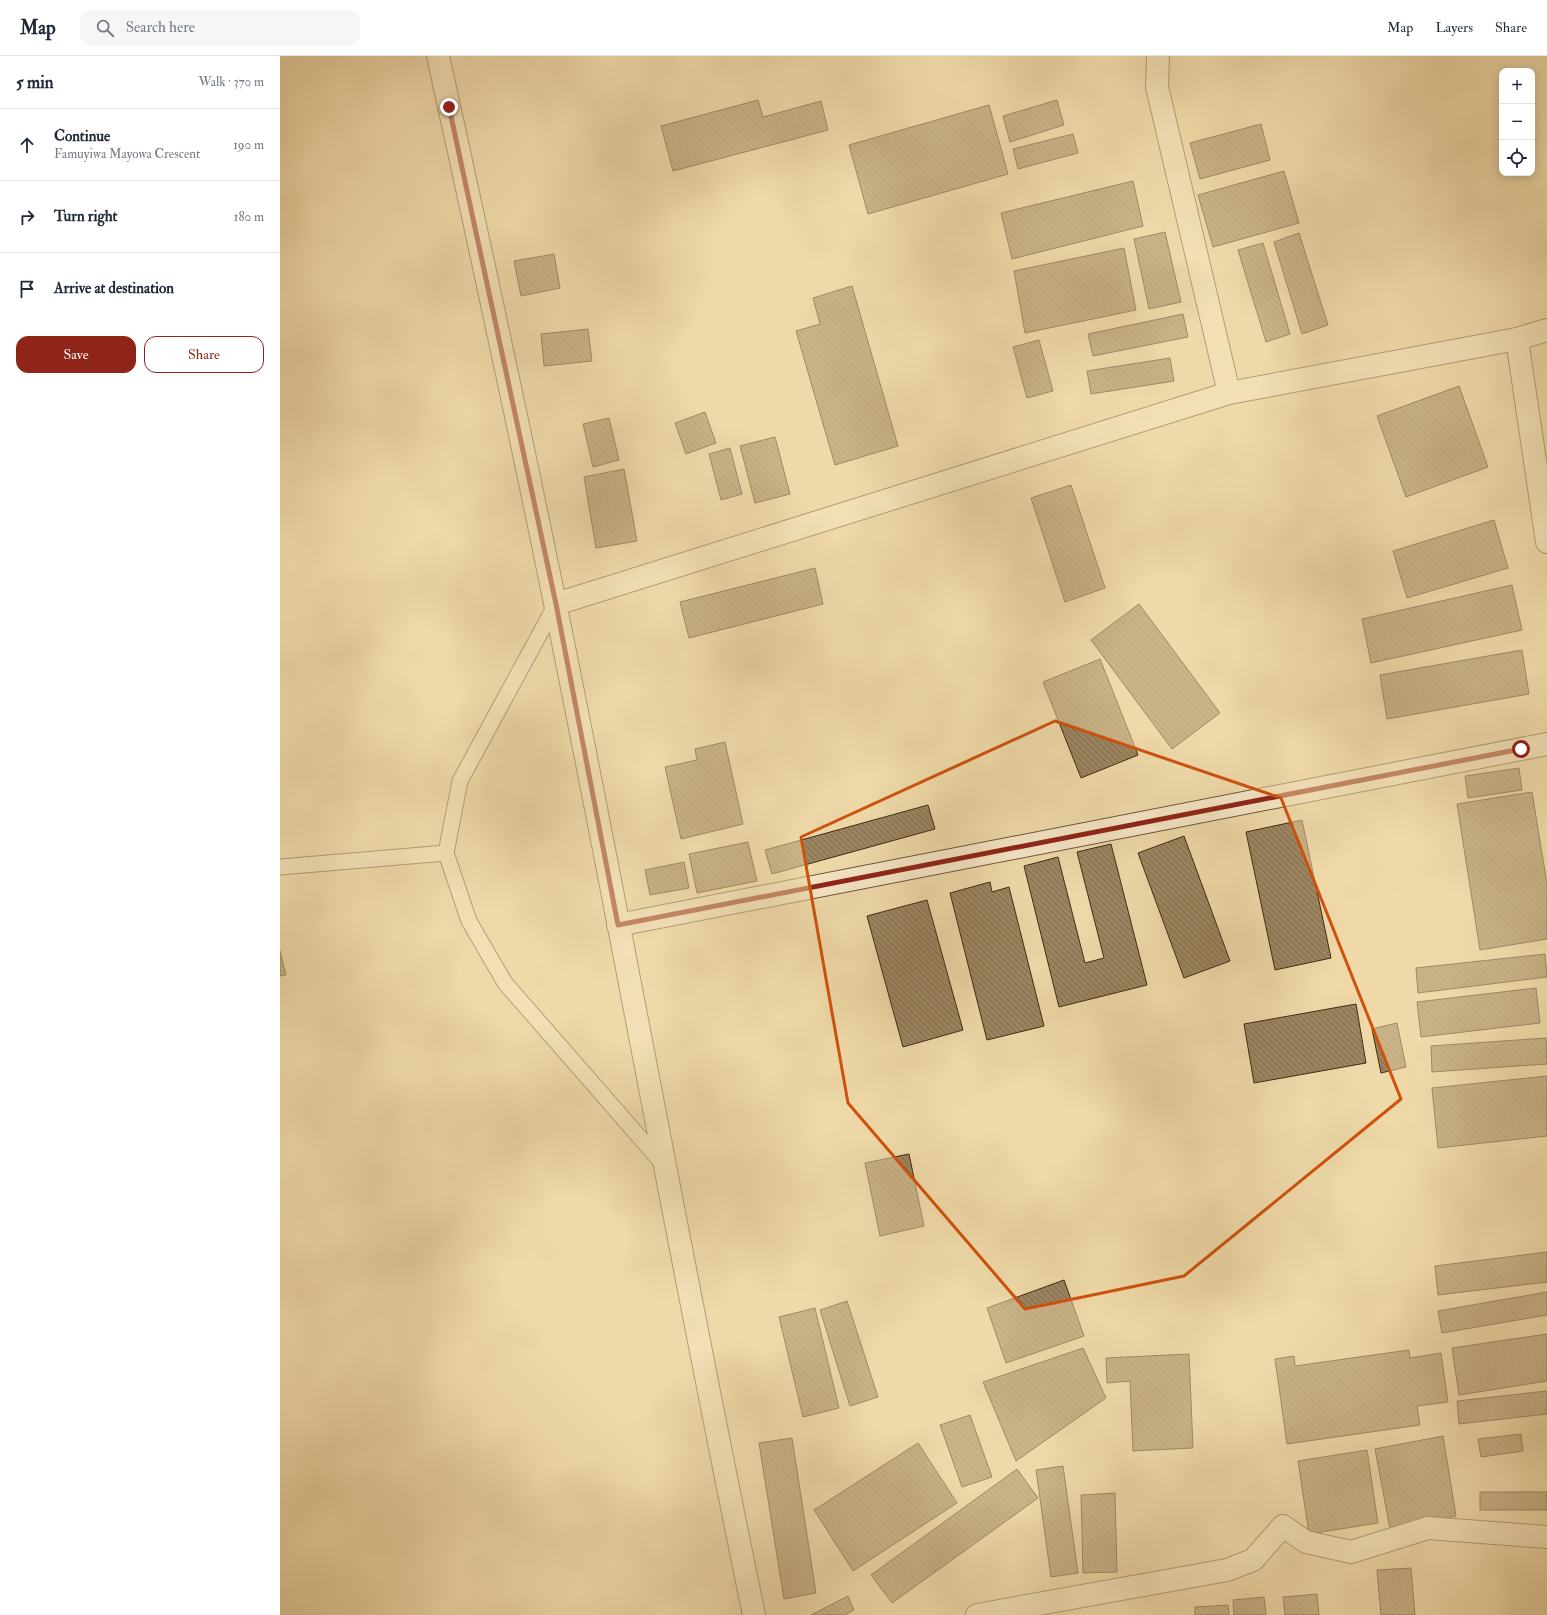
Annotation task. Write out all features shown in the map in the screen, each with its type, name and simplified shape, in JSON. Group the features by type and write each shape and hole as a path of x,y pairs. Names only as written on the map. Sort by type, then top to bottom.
{"street":[{"path":"438,56 556,604 667,1168 711,1408 754,1615"},
{"path":"1158,56 1157,87 1229,393"},
{"path":"556,604 1229,393 1517,339 1547,330"},
{"path":"1517,339 1547,542"},
{"path":"618,925 1547,744"},
{"path":"977,1615 1227,1570 1253,1560 1283,1526 1306,1542 1351,1552 1428,1528 1547,1537"}],"lane":[{"path":"556,604 460,781 446,853 469,921 505,983 667,1168"},
{"path":"280,867 446,853"}],"highlighted area":[{"path":"1055,721 1281,798 1401,1099 1184,1276 1025,1309 848,1103 801,837"}],"building":[{"path":"758,100 763,117 821,101 828,130 673,171 661,126"},
{"path":"1057,100 1064,125 1010,142 1003,116"},
{"path":"989,105 1008,174 868,214 849,145"},
{"path":"1261,124 1270,160 1200,179 1190,143"},
{"path":"1073,134 1078,153 1018,169 1013,149"},
{"path":"1284,171 1299,223 1213,247 1198,195"},
{"path":"1133,181 1143,226 1012,259 1001,213"},
{"path":"1165,232 1181,302 1149,309 1134,239"},
{"path":"1299,233 1328,325 1302,334 1274,242"},
{"path":"1263,243 1290,334 1266,342 1238,250"},
{"path":"1124,248 1136,310 1025,333 1014,271"},
{"path":"554,254 560,288 521,296 514,261"},
{"path":"852,286 898,446 835,465 796,331 820,324 813,298"},
{"path":"1183,314 1188,337 1093,356 1088,334"},
{"path":"588,329 592,361 544,366 541,334"},
{"path":"1039,340 1053,391 1027,398 1013,347"},
{"path":"1170,358 1174,381 1091,394 1087,371"},
{"path":"1459,386 1488,467 1406,497 1377,416"},
{"path":"705,412 716,443 686,454 675,423"},
{"path":"609,418 619,460 593,467 583,424"},
{"path":"775,437 790,494 755,503 740,446"},
{"path":"730,448 742,494 721,500 709,454"},
{"path":"624,469 637,541 596,548 584,477"},
{"path":"1071,485 1105,588 1065,602 1031,498"},
{"path":"1494,520 1508,568 1407,598 1393,551"},
{"path":"815,568 823,604 689,638 680,602"},
{"path":"1512,585 1522,630 1371,663 1362,619"},
{"path":"1139,604 1220,713 1172,749 1091,640"},
{"path":"1522,650 1529,694 1387,719 1380,675"},
{"path":"1100,659 1138,755 1081,778 1043,682"},
{"path":"725,742 743,824 681,839 665,767 697,760 695,749"},
{"path":"1519,768 1522,790 1468,798 1465,776"},
{"path":"1532,792 1547,884 1547,939 1480,950 1457,804"},
{"path":"928,805 935,829 772,874 765,850"},
{"path":"1302,820 1331,958 1275,970 1246,832"},
{"path":"1184,836 1230,961 1184,978 1138,853"},
{"path":"748,842 757,881 697,893 689,854"},
{"path":"1111,844 1147,985 1059,1007 1024,866 1058,857 1085,963 1104,958 1077,852"},
{"path":"684,862 689,888 650,895 645,870"},
{"path":"990,882 992,892 1009,887 1044,1026 987,1040 950,893"},
{"path":"927,900 963,1030 903,1047 867,916"},
{"path":"280,951 286,975 280,976"},
{"path":"1545,954 1547,977 1418,993 1416,968"},
{"path":"1536,988 1540,1023 1421,1037 1417,1002"},
{"path":"1356,1004 1366,1063 1254,1083 1244,1024"},
{"path":"1397,1023 1406,1067 1381,1073 1372,1029"},
{"path":"1546,1038 1547,1064 1432,1072 1431,1046"},
{"path":"1547,1076 1547,1136 1438,1148 1432,1088"},
{"path":"909,1154 924,1226 880,1236 865,1163"},
{"path":"1547,1252 1547,1282 1438,1295 1435,1266"},
{"path":"1064,1280 1084,1336 1006,1363 987,1308"},
{"path":"1547,1292 1547,1315 1442,1333 1438,1311"},
{"path":"847,1301 878,1397 850,1406 820,1310"},
{"path":"815,1308 839,1408 803,1417 779,1317"},
{"path":"1547,1334 1547,1381 1459,1395 1452,1348"},
{"path":"1083,1348 1106,1398 1016,1461 983,1382"},
{"path":"1409,1350 1410,1358 1441,1353 1448,1402 1417,1406 1420,1425 1287,1444 1275,1359 1294,1356 1295,1366"},
{"path":"1189,1354 1193,1448 1133,1451 1130,1381 1107,1383 1106,1358"},
{"path":"1547,1391 1547,1414 1459,1424 1457,1401"},
{"path":"970,1415 992,1477 962,1487 940,1425"},
{"path":"1521,1434 1523,1451 1481,1457 1478,1439"},
{"path":"1443,1436 1456,1516 1390,1529 1375,1449"},
{"path":"792,1438 816,1593 784,1599 759,1443"},
{"path":"918,1443 957,1503 853,1571 814,1510"},
{"path":"1367,1450 1378,1523 1309,1534 1298,1461"},
{"path":"1063,1466 1078,1573 1051,1577 1036,1470"},
{"path":"1017,1469 1038,1498 892,1603 871,1575"},
{"path":"1480,1492 1547,1492 1547,1510 1480,1510"},
{"path":"1115,1493 1117,1572 1083,1573 1081,1495"},
{"path":"1411,1568 1415,1615 1381,1615 1377,1570"},
{"path":"1317,1594 1319,1615 1285,1615 1283,1597"},
{"path":"848,1596 854,1610 845,1615 811,1615"},
{"path":"1264,1597 1266,1615 1234,1615 1233,1600"},
{"path":"1228,1605 1229,1615 1195,1615 1195,1607"}],"route":[{"path":"449,107 556,604 618,925 1521,749"}]}
